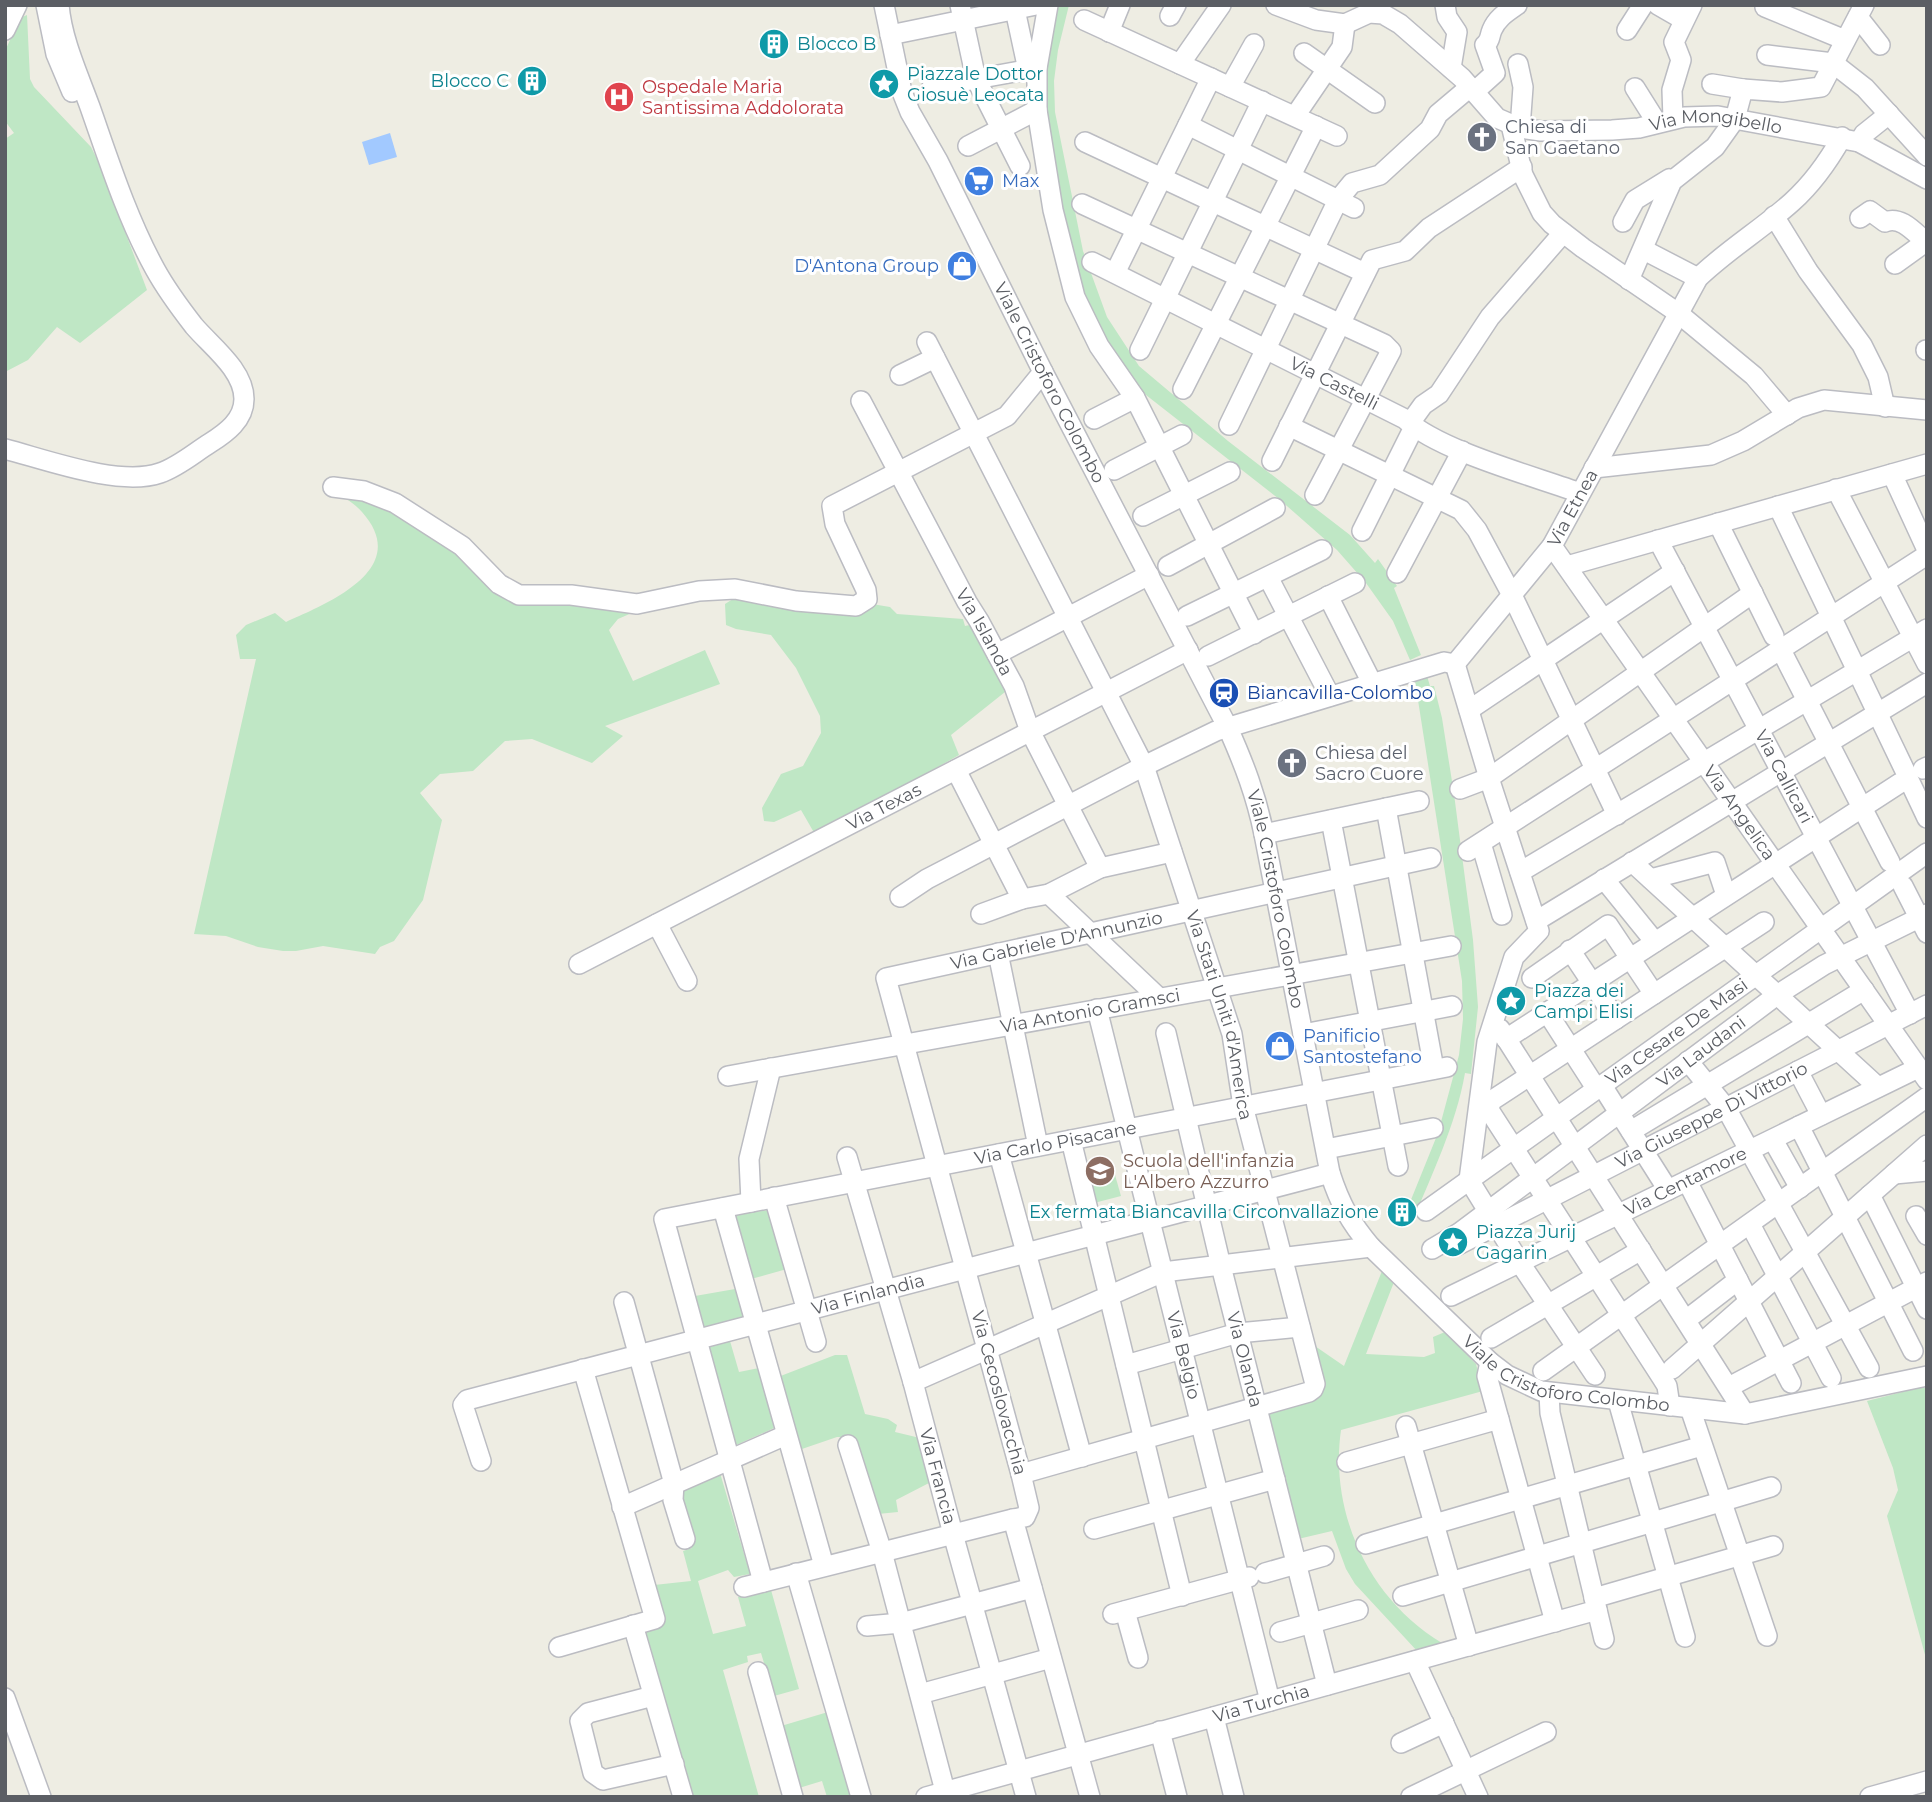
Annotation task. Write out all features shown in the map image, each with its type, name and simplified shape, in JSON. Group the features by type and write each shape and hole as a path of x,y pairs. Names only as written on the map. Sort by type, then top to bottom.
{"street":[{"path":"5,30 17,5"},
{"path":"46,5 56,54 96,148 118,187"},
{"path":"5,449 109,475 144,477 162,473 175,466 228,431 242,410 244,398 235,373 188,318 155,269 118,187 71,52 60,18 59,5"},
{"name":"Viale Cristoforo Colombo","path":"884,5 902,92 910,112 938,161 1043,372 1228,728 1256,796 1330,1173 1345,1214 1371,1247 1490,1362 1524,1385 1549,1393 1745,1414 1927,1376"},
{"path":"890,35 962,13 1036,5"},
{"path":"1032,69 1048,5"},
{"path":"1109,32 1120,5"},
{"path":"1180,64 1221,5"},
{"path":"1276,5 1316,20 1345,24 1370,9 1400,23 1451,68 1497,118 1515,126"},
{"path":"1445,5 1447,17 1457,32 1451,68"},
{"path":"1229,425 1314,249 1346,204 1352,183 1380,175 1430,129 1438,114 1494,73 1485,45 1502,15 1517,5"},
{"path":"1627,30 1643,5"},
{"path":"1658,5 1688,13 1674,42 1681,60 1665,121"},
{"path":"1015,7 1032,69 1053,210 1075,297 1099,346 1135,398 1254,634"},
{"path":"1765,7 1845,40"},
{"path":"1712,84 1782,92 1821,87 1860,9"},
{"path":"1860,9 1880,45"},
{"path":"962,13 976,79 1020,166"},
{"path":"1084,20 1337,136"},
{"path":"1295,116 1342,47 1345,24"},
{"path":"1230,87 1255,44"},
{"path":"1304,53 1376,103"},
{"path":"1767,55 1833,63 1866,88 1889,114 1923,145"},
{"path":"1518,64 1523,87 1515,126 1515,161 1542,213 1563,233 1678,313 1754,376 1787,415"},
{"path":"932,87 1032,69"},
{"path":"1115,273 1211,78"},
{"path":"1635,88 1665,121"},
{"path":"1629,280 1672,181 1715,147 1735,119 1743,89"},
{"path":"1140,350 1262,101"},
{"path":"968,146 1037,110"},
{"name":"Via Etnea","path":"1455,664 1552,546 1698,278 1767,214 1793,201 1830,159 1851,140 1864,134 1889,114"},
{"name":"Via Mongibello","path":"1515,126 1541,131 1612,130 1639,128 1695,117 1735,119 1851,140 1927,179"},
{"path":"1188,125 1346,204"},
{"path":"1183,390 1316,126"},
{"path":"1085,142 1364,273"},
{"path":"1272,461 1364,273 1373,260 1405,251 1429,228 1515,161"},
{"path":"1623,222 1635,200 1669,179 1672,181"},
{"path":"1082,204 1384,344 1391,351 1315,495"},
{"path":"1860,218 1870,211 1885,222 1899,220 1926,242 1895,264"},
{"path":"1767,214 1863,345 1878,377 1885,407"},
{"path":"1362,531 1423,405 1439,394 1490,317 1563,233"},
{"path":"1644,250 1698,278"},
{"name":"Via Castelli","path":"1092,262 1366,399 1462,451 1580,493"},
{"name":"Via Stati Uniti d'America","path":"900,375 931,350 1144,766 1232,1034 1243,1106 1315,1384 1313,1389 1256,1407"},
{"path":"333,487 364,491 395,503 462,546 510,592 532,596 571,595 637,604 699,591 735,589 796,601 856,606 867,599 866,590 835,524 832,506 1007,416 1043,372"},
{"path":"1094,419 1135,398"},
{"path":"1594,468 1711,455 1743,441 1810,403 1824,400 1927,410"},
{"name":"Via Islanda","path":"861,401 967,603 1014,686 1030,732 1100,868"},
{"path":"1289,426 1461,510 1477,530 1512,595 1617,815"},
{"path":"1114,470 1182,435"},
{"path":"1397,573 1462,451"},
{"path":"1567,566 1927,464"},
{"path":"1143,516 1230,472"},
{"path":"1892,474 1927,550"},
{"path":"1836,489 1884,583 1919,634 1927,664"},
{"path":"1778,506 1878,713 1913,775 1927,818"},
{"path":"1168,566 1275,508"},
{"path":"1718,523 1890,862"},
{"name":"Via Callicari","path":"1658,540 1872,941 1919,1010"},
{"name":"Via Angelica","path":"1552,546 1640,672 1678,716 1704,763 1922,1074"},
{"path":"1187,616 1322,550"},
{"path":"1502,915 1474,847 1733,681 1778,643 1831,617 1927,555"},
{"path":"1469,710 1675,571"},
{"path":"997,654 1149,576"},
{"path":"1268,577 1330,696"},
{"path":"1208,656 1355,583"},
{"path":"1460,789 1489,778 1753,593"},
{"path":"1328,596 1372,683"},
{"path":"1520,872 1919,634"},
{"name":"Via Texas","path":"579,964 1188,650"},
{"path":"900,897 927,879 1216,731 1444,662 1455,664 1539,931 1514,957 1493,998 1494,1019 1483,1058 1469,1181 1547,1305 1595,1375"},
{"path":"1536,921 1927,683"},
{"path":"956,770 1022,899"},
{"path":"1506,1039 1913,775"},
{"path":"1264,834 1419,801"},
{"path":"1386,808 1424,1012"},
{"path":"1331,820 1398,1166"},
{"path":"981,914 1022,899 1049,894 1100,868 1172,852"},
{"name":"Via Cesare De Masi","path":"1426,1211 1927,853"},
{"name":"Via Gabriele D'Annunzio","path":"886,978 1431,858"},
{"path":"1632,862 1878,1087"},
{"path":"1651,879 1715,862 1726,895"},
{"path":"1604,879 1655,942"},
{"path":"1903,887 1924,921"},
{"path":"1049,894 1159,998"},
{"name":"Via Laudani","path":"1492,1218 1531,1177 1777,995 1840,957 1872,941 1924,921"},
{"path":"1670,1406 1667,1386 1489,1110 1491,1101 1764,922"},
{"path":"657,924 687,981"},
{"path":"1532,978 1608,925 1654,995"},
{"name":"Via Antonio Gramsci","path":"728,1076 1451,946"},
{"path":"1570,950 1616,1019"},
{"path":"998,953 1038,1146"},
{"name":"Via Cecoslovacchia","path":"886,978 1029,1508 1025,1517 1013,1519"},
{"path":"1631,1131 1864,990"},
{"path":"1303,1034 1452,1006"},
{"name":"Via Belgio","path":"1097,1009 1219,1495 1251,1577 1270,1701"},
{"name":"Via Giuseppe Di Vittorio","path":"1492,1218 1546,1200 1919,1010"},
{"name":"Via Carlo Pisacane","path":"697,1339 664,1219 1441,1068 1424,1012"},
{"path":"1547,1012 1594,1084 1606,1092 1668,1191"},
{"path":"1494,1019 1745,1414"},
{"name":"Via Olanda","path":"1166,1033 1206,1206 1327,1685"},
{"path":"1688,1061 1726,1108 1869,1368"},
{"path":"751,1202 749,1159 771,1068"},
{"path":"1798,1071 1821,1115"},
{"name":"Via Centamore","path":"1451,1296 1878,1087 1922,1074"},
{"path":"1543,1371 1927,1097"},
{"path":"1799,1126 1913,1351"},
{"path":"1326,1149 1433,1128"},
{"path":"1071,1140 1182,1596"},
{"path":"1773,1140 1800,1188"},
{"path":"1672,1369 1927,1145"},
{"path":"999,1154 1082,1457"},
{"name":"Via Francia","path":"847,1157 913,1382 1026,1797"},
{"path":"1895,1174 1927,1171"},
{"name":"Via Finlandia","path":"481,1461 463,1405 467,1400 1330,1173"},
{"path":"1687,1181 1791,1383"},
{"path":"1870,1195 1922,1285 1927,1309"},
{"path":"775,1197 816,1342"},
{"path":"723,1208 824,1566"},
{"path":"1916,1216 1927,1235"},
{"path":"1750,1224 1831,1378"},
{"path":"913,1382 1163,1272 1371,1247"},
{"path":"1491,1338 1641,1250"},
{"path":"1686,1320 1738,1280"},
{"path":"1729,1387 1922,1285"},
{"path":"624,1302 674,1485 673,1500 685,1539"},
{"path":"1126,1364 1238,1333 1300,1327"},
{"path":"697,1339 730,1460 754,1584 1013,1519 1090,1797"},
{"path":"1490,1362 1487,1376 1555,1622"},
{"path":"559,1647 654,1619 583,1369"},
{"path":"1549,1393 1550,1413 1604,1639"},
{"path":"1618,1401 1685,1637"},
{"path":"1021,1474 1256,1407"},
{"path":"1690,1408 1767,1636"},
{"path":"1347,1462 1409,1435 1499,1419"},
{"path":"622,1507 786,1435"},
{"path":"1409,1435 1469,1646"},
{"path":"848,1445 882,1552 945,1791"},
{"path":"1366,1544 1702,1446"},
{"path":"1094,1529 1275,1479"},
{"path":"1403,1595 1771,1487"},
{"name":"Via Turchia","path":"926,1797 1555,1622 1668,1577 1773,1546"},
{"path":"1138,1658 1119,1613 1324,1556"},
{"path":"796,1573 861,1797"},
{"path":"867,1626 901,1623 1032,1588"},
{"path":"1280,1632 1358,1610"},
{"path":"632,1625 683,1797"},
{"path":"920,1694 1051,1658"},
{"path":"1415,1661 1478,1797"},
{"path":"758,1672 793,1797"},
{"path":"653,1696 588,1713 580,1721 593,1773 603,1780 674,1764"},
{"path":"5,1699 41,1797"},
{"path":"1214,1717 1234,1797"},
{"path":"1401,1743 1444,1723"},
{"path":"1160,1731 1177,1797"},
{"path":"1411,1797 1546,1732"},
{"path":"1870,1797 1896,1793 1927,1780"}],"green space":[{"path":"1055,5 1069,5 1058,50 1054,81 1055,112 1083,251 1107,317 1139,366 1228,441 1350,535 1375,563 1378,559 1397,586 1394,588 1421,655 1410,660 1393,621 1366,583 1337,550 1279,499 1146,395 1105,346 1073,269 1044,115 1045,49"},
{"path":"27,15 30,79 34,87 91,147 147,290 80,343 57,327 28,360 5,372 5,139 14,133 5,121 5,51 20,18"},
{"path":"361,494 453,546 491,587 657,602 618,619 609,630 633,681 705,650 720,684 605,726 623,736 592,763 532,739 505,741 473,771 440,774 420,793 442,820 423,900 394,941 380,947 375,954 323,946 283,951 258,947 226,936 194,934 256,659 240,659 236,635 246,625 275,613 286,622 323,605 359,581 371,567 378,551 375,532 362,512 341,495"},
{"path":"736,597 872,604 890,607 897,614 963,619 965,626 974,624 1010,688 951,735 959,755 816,836 801,810 774,822 764,821 762,808 781,774 803,766 821,733 820,716 796,668 771,635 726,625 725,604"},
{"path":"1427,676 1430,686 1434,686 1442,718 1454,794 1473,940 1478,1007 1471,1074 1465,1073 1449,1131 1411,1225 1402,1222 1438,1133 1459,1055 1463,1019 1462,981 1415,681"},
{"path":"1115,1175 1121,1196 1094,1203 1088,1181"},
{"path":"769,1210 787,1269 751,1279 732,1215"},
{"path":"1382,1271 1394,1282 1366,1354 1424,1357 1435,1353 1433,1337 1445,1332 1476,1364 1483,1391 1341,1430 1339,1462 1342,1493 1360,1552 1375,1579 1394,1603 1416,1625 1442,1643 1418,1652 1355,1584 1346,1569 1332,1531 1298,1539 1266,1411 1313,1399 1312,1344 1344,1366"},
{"path":"735,1289 744,1319 704,1328 695,1296"},
{"path":"730,1341 739,1372 759,1368 774,1428 734,1446 707,1348"},
{"path":"835,1355 847,1355 865,1414 888,1419 897,1425 895,1432 920,1438 929,1483 896,1500 898,1512 878,1514 852,1437 837,1437 799,1450 778,1377"},
{"path":"1922,1387 1927,1389 1927,1662 1887,1516 1898,1490 1893,1468 1867,1401"},
{"path":"720,1473 750,1574 734,1577 728,1570 698,1581 713,1634 746,1626 738,1597 771,1590 799,1689 774,1696 761,1653 747,1656 748,1662 723,1670 759,1797 689,1797 644,1630 654,1585 691,1581 683,1551 692,1548 678,1500 682,1488"},
{"path":"828,1712 853,1797 827,1797 822,1781 799,1788 781,1726"}],"water":[{"path":"390,133 397,157 369,165 362,142"}],"place":[{"name":"Blocco B","path":"774,44"},
{"name":"Blocco C","path":"532,81"},
{"name":"Piazzale Dottor Giosuè Leocata","path":"884,84"},
{"name":"Ospedale Maria Santissima Addolorata","path":"619,97"},
{"name":"Chiesa di San Gaetano","path":"1482,137"},
{"name":"Max","path":"979,181"},
{"name":"D'Antona Group","path":"962,266"},
{"name":"Biancavilla-Colombo","path":"1224,693"},
{"name":"Chiesa del Sacro Cuore","path":"1292,763"},
{"name":"Piazza dei Campi Elisi","path":"1511,1001"},
{"name":"Panificio Santostefano","path":"1280,1046"},
{"name":"Scuola dell'infanzia L'Albero Azzurro","path":"1100,1171"},
{"name":"Ex fermata Biancavilla Circonvallazione","path":"1402,1212"},
{"name":"Piazza Jurij Gagarin","path":"1453,1242"}]}
